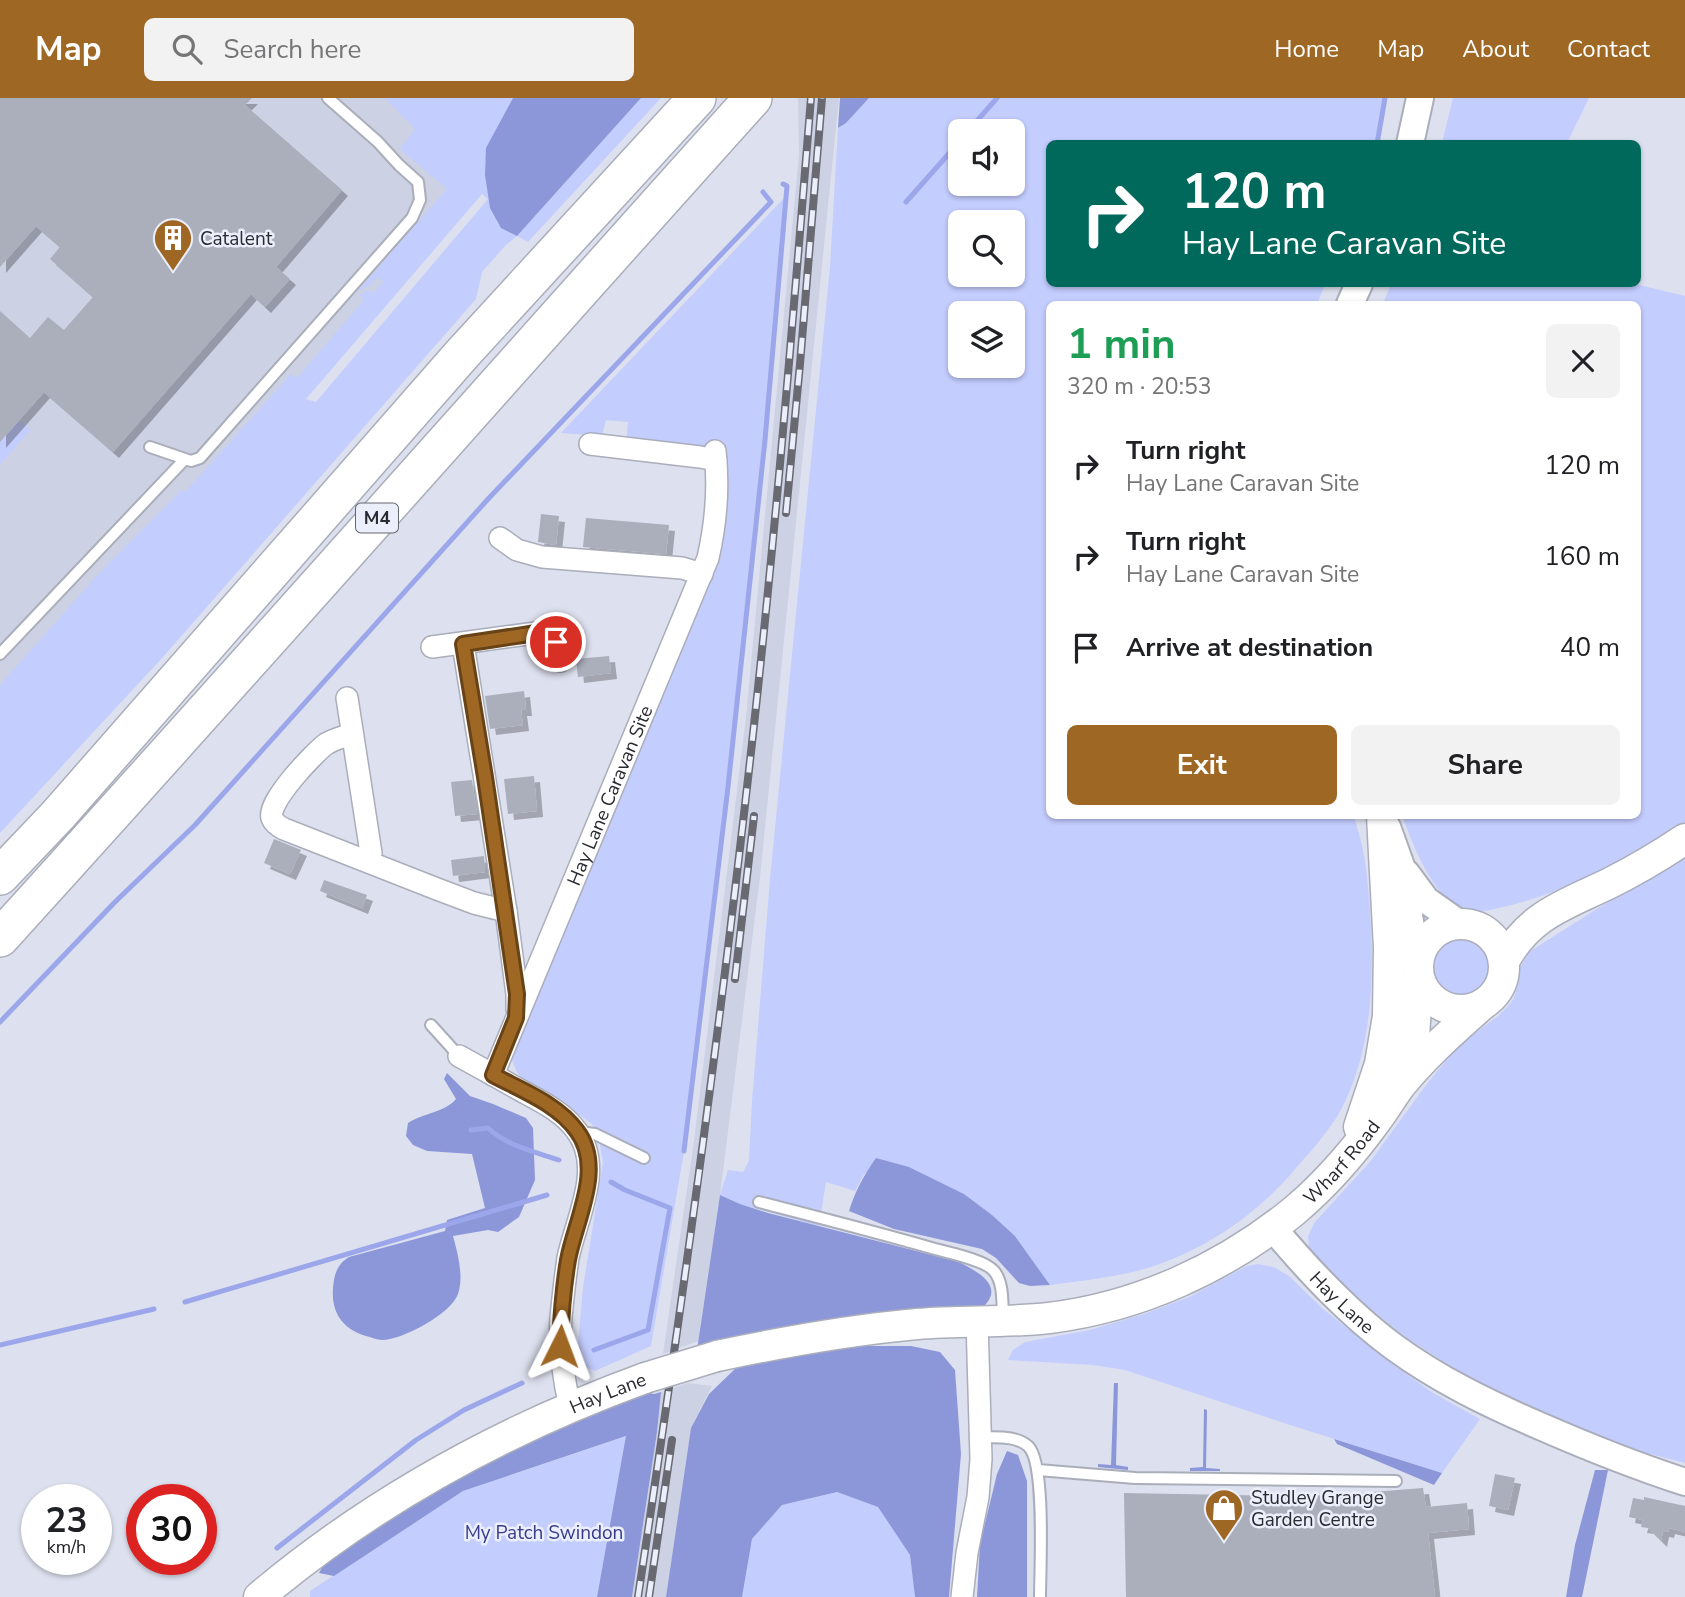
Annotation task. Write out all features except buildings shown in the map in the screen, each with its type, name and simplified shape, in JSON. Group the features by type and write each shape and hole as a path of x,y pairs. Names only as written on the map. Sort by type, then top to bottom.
{"highway":[{"name":"M4","path":"0,876 58,815 463,353 697,98"},
{"name":"M4","path":"0,939 753,98"}],"main road":[{"path":"1346,1160 1380,1064 1387,1029 1389,948 1383,819"},
{"name":"Wharf Road","path":"1272,1227 1320,1188 1346,1160 1399,1088 1434,1048 1492,997 1501,983 1504,961 1522,934 1555,909 1647,863 1685,839"},
{"name":"Wharf Road","path":"1399,1088 1414,1037 1420,952 1429,937 1443,927 1555,909"},
{"path":"1466,924 1482,929 1491,936 1504,961"},
{"path":"1418,970 1428,996 1441,1006 1451,1010 1463,1010 1474,1009 1483,1004"},
{"name":"Hay Lane","path":"260,1597 317,1551 422,1481 570,1407 645,1378 717,1356 787,1342 919,1324 1071,1315 1113,1305 1154,1293 1200,1272 1272,1227"}],"street":[{"path":"1411,140 1420,98"},
{"name":"Hay Lane Caravan Site","path":"493,1075 702,574 708,558 714,522 717,492 715,456 590,444"},
{"path":"500,538 517,550 542,557 682,568 702,574"},
{"path":"432,647 543,632 554,636 560,661"},
{"name":"Hay Lane Caravan Site","path":"463,644 506,911 517,994 516,1018"},
{"path":"346,698 370,853 369,862"},
{"path":"352,734 333,740 313,756 278,796 271,812 272,818 284,829 474,903 506,911"},
{"path":"1384,819 1401,866 1418,970"},
{"path":"1401,866 1426,900 1466,924"},
{"path":"459,1056 561,1114 579,1132 588,1156 588,1180 568,1259 561,1317 562,1372 570,1407"},
{"name":"Hay Lane","path":"1272,1227 1352,1312 1394,1347 1432,1372 1512,1414 1685,1482"},
{"path":"962,1597 978,1497 990,1321"}],"lane":[{"path":"150,447 191,461 200,458 412,218 420,200 418,182 328,98"},
{"path":"0,654 185,459"},
{"path":"431,1025 459,1056"},
{"path":"579,1132 595,1135 644,1158"},
{"path":"759,1202 884,1235 981,1263 993,1269 999,1279 1002,1294 990,1321"},
{"path":"981,1437 1014,1439 1029,1447 1035,1458 1038,1470 1041,1547 1040,1597"},
{"path":"1038,1470 1135,1478 1396,1481"}],"shaded area":[{"path":"0,98 416,98 477,199 0,753"},
{"path":"513,98 641,98 517,236 501,228 490,208 485,175 486,148"},
{"path":"798,98 839,98 760,877 720,1195 698,1341 663,1354 694,1141 746,717 799,155"},
{"path":"840,98 869,98 838,128"},
{"path":"447,1073 470,1096 526,1118 533,1128 535,1180 519,1217 498,1232 488,1230 453,1236 460,1265 460,1280 458,1294 446,1310 401,1336 376,1339 351,1329 336,1312 333,1283 342,1263 349,1257 445,1231 447,1220 485,1208 472,1154 427,1151 413,1145 406,1136 408,1123 446,1107 456,1099 444,1079"},
{"path":"876,1158 909,1167 964,1194 1015,1236 1050,1285 1030,1286 1019,1283 996,1258 982,1249 894,1229 849,1211 860,1183"},
{"path":"720,1195 768,1213 959,1262 986,1280 990,1285 990,1298 984,1306 912,1311 697,1350"},
{"path":"859,1346 911,1346 940,1352 955,1370 961,1454 949,1597 915,1597 910,1555 878,1507 837,1492 782,1505 752,1539 742,1597 666,1597 691,1428 709,1394 738,1366"},
{"path":"688,1383 712,1386 691,1428 666,1597 632,1597 661,1392"},
{"path":"1114,1383 1118,1383 1116,1465 1128,1467 1128,1470 1098,1467 1098,1464 1111,1465"},
{"path":"646,1392 661,1392 632,1597 597,1597 626,1436 463,1491 334,1576 319,1573 328,1557 429,1492 586,1414"},
{"path":"1204,1409 1207,1410 1206,1468 1220,1471 1190,1471 1190,1468 1203,1467"},
{"path":"1334,1439 1442,1473 1434,1485 1337,1444"},
{"path":"1007,1451 1018,1455 1027,1481 1027,1597 977,1597 980,1544 997,1474"},
{"path":"1595,1470 1608,1470 1582,1597 1566,1597 1575,1545"}],"green space":[{"path":"385,98 513,98 487,148 517,236 482,272 476,299 163,657 0,833 0,685 101,571 178,494 177,492 187,490 291,374 297,378 364,300 359,295 368,290 374,293 383,282 377,277 369,286 357,292 447,189 400,149 415,129","holes":["482,194 488,199 316,402 306,399"]},
{"path":"641,98 661,98 528,242 517,236"},
{"path":"869,98 1387,98 1376,140 1046,140 1046,287 1324,287 1318,301 1046,301 1046,819 1355,819 1368,885 1372,952 1370,1006 1361,1058 1353,1084 1337,1117 1318,1143 1261,1204 1211,1240 1154,1266 1103,1278 1050,1285 1015,1236 992,1215 964,1194 909,1167 864,1174 855,1191 826,1182 819,1226 740,1204 720,1195 728,1170 743,1172 749,1161 770,879 830,267 838,128"},
{"path":"1453,98 1589,98 1568,140 1443,140"},
{"path":"786,196 765,440 728,787 684,1151 651,1346 595,1371 584,1366 578,1343 583,1288 603,1162 599,1141 592,1124 566,1105 526,1085 511,1058 724,516 703,453 626,443 628,422 606,420 602,436 561,433"},
{"path":"1641,285 1685,296 1685,822 1621,862 1574,884 1527,901 1483,911 1471,911 1456,905 1438,889 1423,865 1403,819 1641,819 1641,301 1384,301 1390,287"},
{"path":"19,420 30,430 0,465 0,442"},
{"path":"1685,853 1685,1463 1643,1452 1589,1432 1467,1377 1407,1338 1364,1304 1314,1257 1308,1236 1314,1223 1370,1162 1448,1058 1509,1005 1518,985 1520,967 1529,952"},
{"path":"1454,938 1466,938 1481,946 1489,961 1489,973 1481,988 1466,996 1454,996 1439,988 1431,973 1431,961 1439,946"},
{"path":"1258,1264 1274,1267 1289,1276 1323,1309 1395,1366 1433,1393 1480,1419 1442,1473 1125,1370 1093,1365 1008,1360 1013,1350 1025,1342 1090,1330 1144,1314 1189,1297 1247,1266"},
{"name":"My Patch Swindon","path":"627,1436 597,1597 310,1597 310,1591 463,1491"},
{"path":"837,1492 878,1507 910,1555 915,1597 742,1597 752,1539 782,1505"}],"waterway":[{"path":"979,119 997,98"},
{"path":"1378,140 1385,98"},
{"path":"906,202 948,155"},
{"path":"684,1151 728,787 765,440 787,186 783,184"},
{"path":"0,1022 115,902 195,825 489,498 771,202 763,192"},
{"path":"471,1130 488,1128 512,1144 559,1160"},
{"path":"594,1350 648,1330 670,1208 611,1182"},
{"path":"185,1302 547,1195"},
{"path":"0,1345 154,1309"},
{"path":"277,1548 416,1440 464,1410 522,1383"}],"railway":[{"path":"638,1597 700,1162 742,834 778,490 811,98"},
{"path":"786,513 822,98"},
{"path":"735,979 754,816"},
{"path":"649,1597 672,1440"}],"place":[{"name":"Catalent","path":"173,272"},
{"name":"Studley Grange Garden Centre","path":"1224,1542"}],"route":[{"path":"556,642 554,636 543,632 463,644 517,994 516,1018 493,1075 561,1114 579,1132 588,1156 588,1180 568,1259 560,1346"}]}
